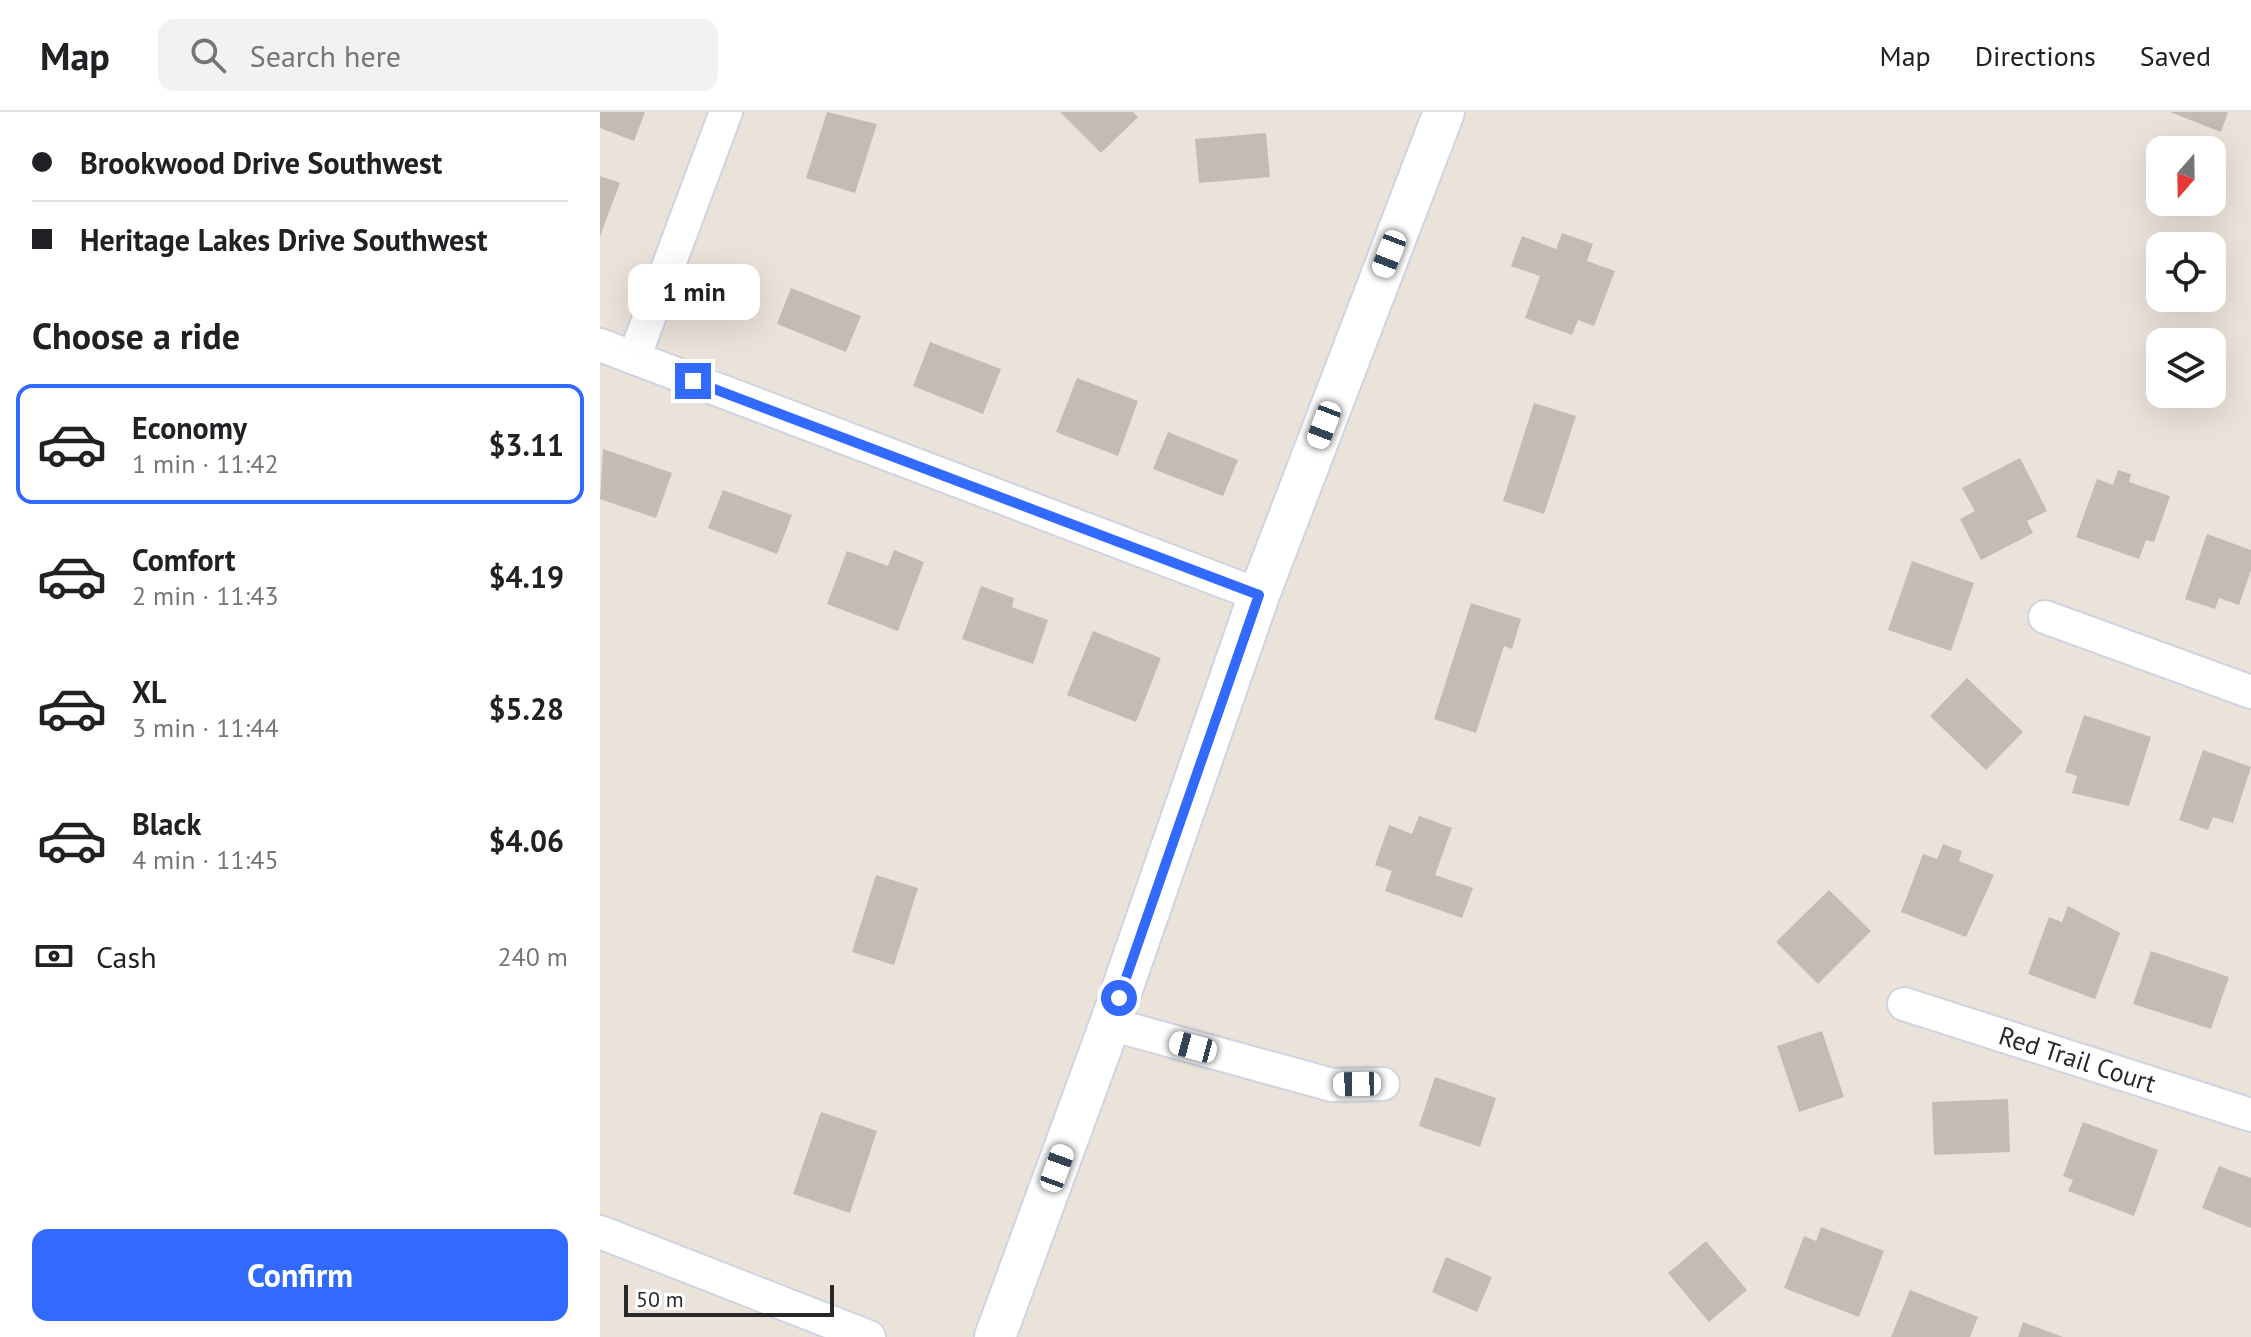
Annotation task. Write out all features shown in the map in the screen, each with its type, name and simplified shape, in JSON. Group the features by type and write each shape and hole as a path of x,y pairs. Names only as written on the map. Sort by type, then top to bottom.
{"street":[{"path":"634,358 726,112"},
{"path":"995,1337 1110,1024 1259,595 1444,112"},
{"path":"600,345 1259,595"},
{"path":"2045,617 2251,692"},
{"name":"Red Trail Court","path":"1904,1004 2251,1115"},
{"path":"1110,1024 1332,1085 1383,1084"},
{"path":"600,1232 869,1337"}],"building":[{"path":"600,112 645,112 634,141 600,128"},
{"path":"827,112 877,124 855,193 806,178"},
{"path":"1060,112 1133,112 1138,117 1101,153"},
{"path":"2170,112 2228,112 2221,132"},
{"path":"1266,133 1270,177 1199,183 1195,139"},
{"path":"600,176 620,183 600,236"},
{"path":"1562,233 1593,244 1587,261 1615,271 1594,326 1578,320 1572,335 1525,318 1540,276 1511,266 1522,236 1556,249"},
{"path":"791,288 861,316 846,352 777,324"},
{"path":"930,342 1001,369 983,414 913,386"},
{"path":"1077,378 1138,401 1118,456 1056,432"},
{"path":"1534,403 1576,416 1544,514 1503,501"},
{"path":"1168,432 1238,460 1223,496 1153,469"},
{"path":"603,449 672,473 656,518 600,499"},
{"path":"2020,458 2047,511 2027,521 2033,533 1981,560 1960,519 1975,511 1962,488"},
{"path":"2118,470 2131,474 2129,482 2170,496 2154,542 2146,540 2139,559 2076,537 2097,479 2113,485"},
{"path":"723,490 792,515 777,554 708,528"},
{"path":"2207,534 2251,550 2251,570 2239,605 2219,598 2215,609 2185,599"},
{"path":"894,550 924,562 898,631 827,604 847,551 888,566"},
{"path":"1912,561 1974,583 1951,651 1888,630"},
{"path":"981,586 1014,598 1012,607 1048,620 1033,664 962,639"},
{"path":"1471,603 1521,619 1512,649 1504,646 1476,733 1434,719"},
{"path":"1093,631 1161,658 1136,722 1067,695"},
{"path":"1967,678 2023,732 1986,770 1930,716"},
{"path":"2084,715 2151,737 2129,806 2072,793 2077,776 2065,772"},
{"path":"2203,750 2251,767 2233,823 2213,817 2208,830 2179,820"},
{"path":"1419,816 1452,828 1435,875 1473,888 1462,918 1385,891 1392,871 1375,865 1389,825 1412,834"},
{"path":"1943,844 1962,851 1959,861 1994,875 1966,937 1901,912 1923,854 1937,859"},
{"path":"876,875 918,888 894,965 852,952"},
{"path":"1829,890 1871,931 1818,984 1776,942"},
{"path":"2068,906 2120,933 2095,999 2028,974 2049,917 2062,922"},
{"path":"2151,951 2229,977 2211,1029 2133,1004"},
{"path":"1822,1031 1844,1097 1799,1112 1777,1046"},
{"path":"1435,1077 1496,1098 1480,1147 1419,1126"},
{"path":"2008,1099 2010,1152 1934,1155 1932,1102"},
{"path":"821,1112 877,1131 850,1213 793,1194"},
{"path":"2083,1122 2158,1150 2134,1216 2068,1191 2073,1180 2063,1176"},
{"path":"2219,1166 2251,1178 2251,1228 2202,1208"},
{"path":"1821,1227 1884,1251 1859,1317 1784,1288 1804,1236 1816,1241"},
{"path":"1706,1241 1747,1290 1709,1322 1668,1273"},
{"path":"1446,1257 1492,1277 1477,1312 1432,1292"},
{"path":"1910,1290 1978,1317 1970,1337 1891,1337"},
{"path":"2023,1322 2063,1337 2018,1337"}],"route":[{"path":"693,381 1164,562 1259,595 1119,998"}]}
